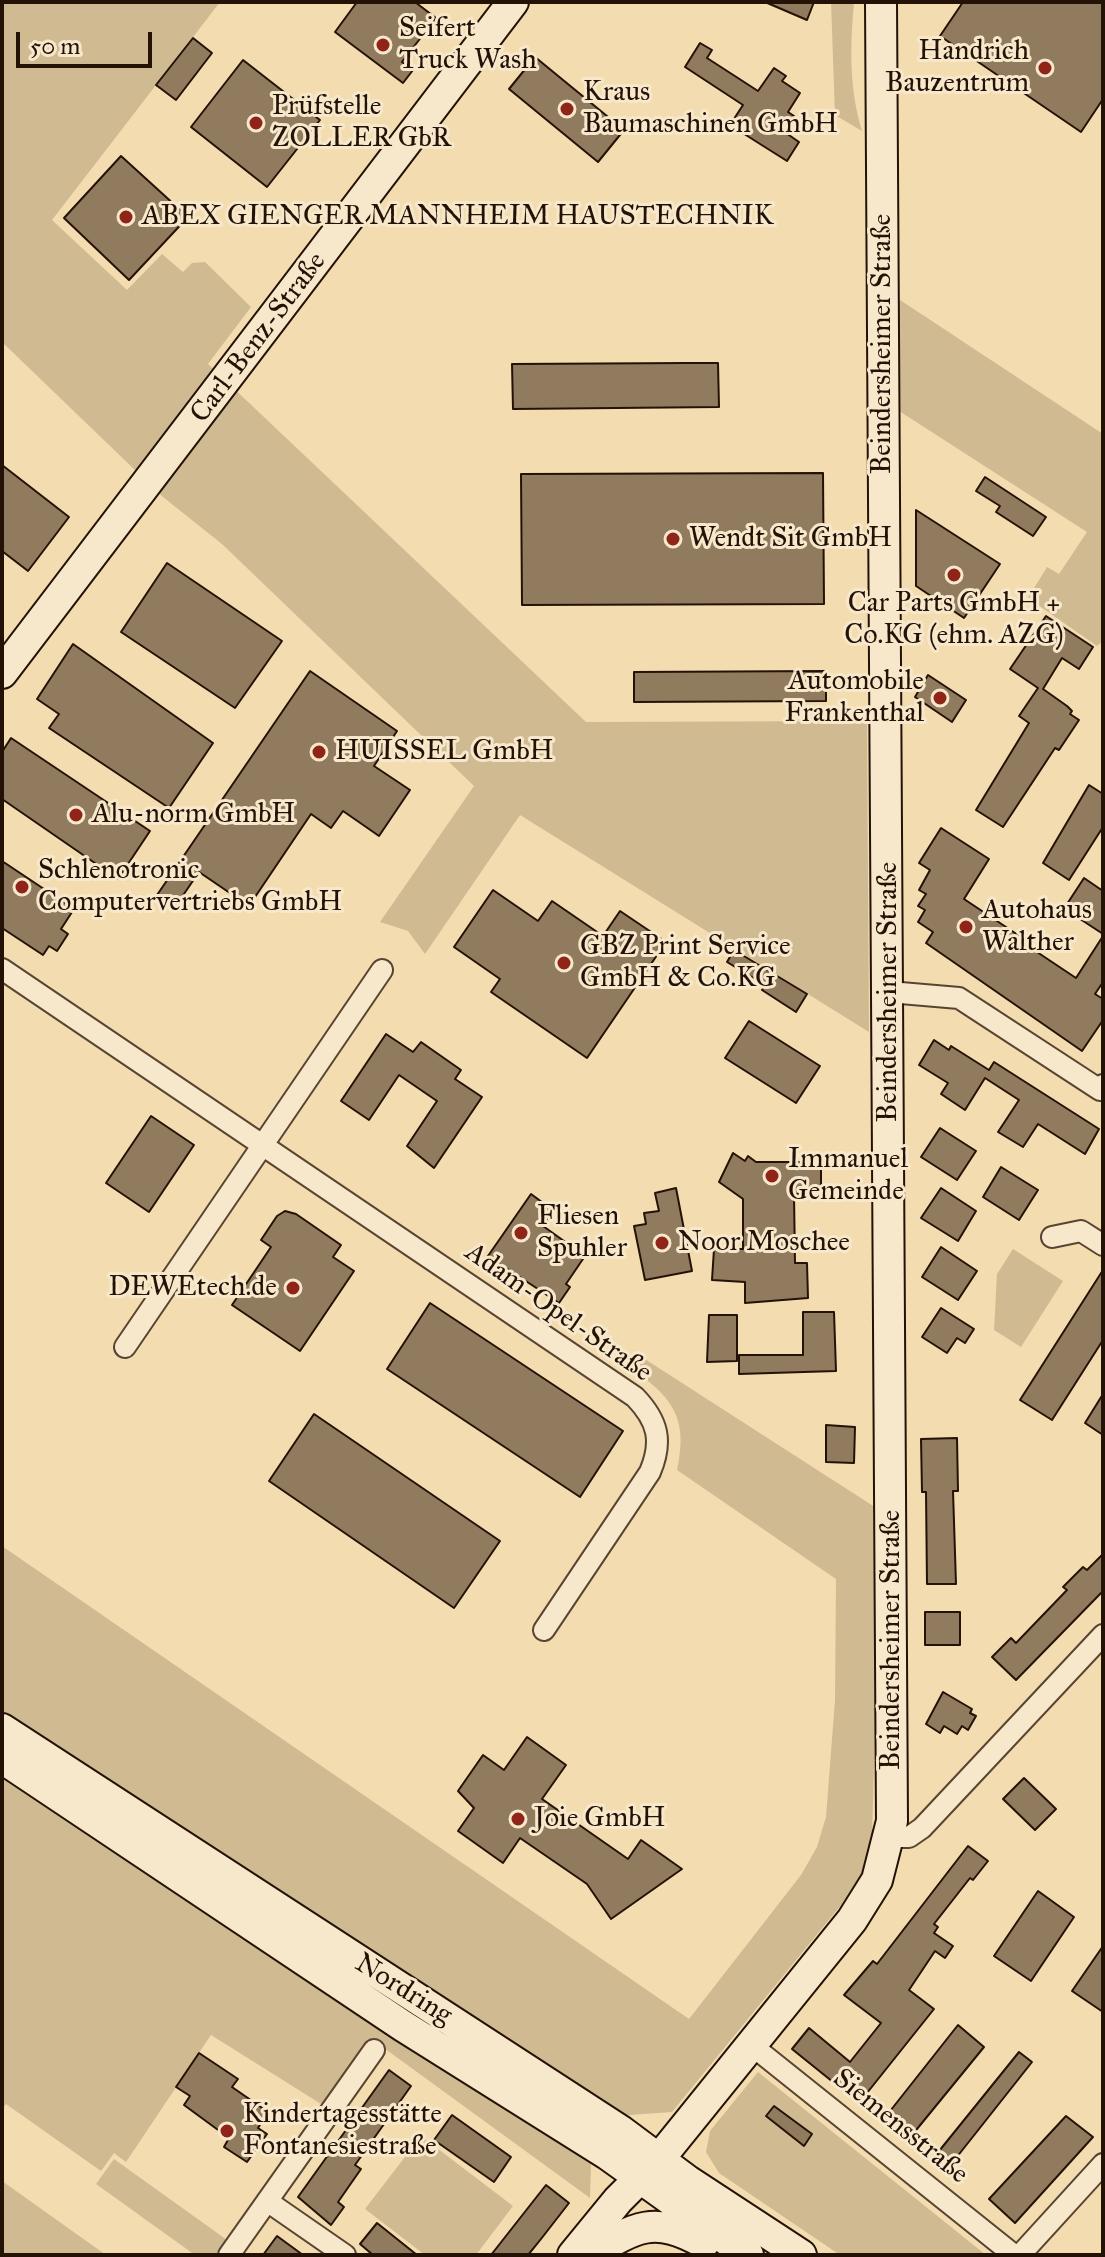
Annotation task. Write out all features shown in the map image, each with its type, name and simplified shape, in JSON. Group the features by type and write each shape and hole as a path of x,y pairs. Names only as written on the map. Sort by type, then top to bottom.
{"street":[{"name":"Carl-Benz-Straße","path":"2,673 513,2"},
{"name":"Beindersheimer Straße","path":"573,2255 650,2169 866,1900 877,1880 892,1821 881,2"},
{"name":"Adam-Opel-Straße","path":"2,969 635,1397 649,1412 658,1430 658,1453 650,1472 544,1630"},
{"path":"125,1347 382,970"},
{"path":"889,992 959,998 1100,1090 1103,1085"},
{"path":"1052,1237 1081,1231 1103,1245"},
{"path":"889,1837 909,1837 922,1828 1103,1635"},
{"name":"Nordring","path":"2,1729 493,2047 650,2169 748,2255"},
{"name":"Nordring","path":"2,1758 403,2026 607,2154 650,2169 801,2255"},
{"name":"Siemensstraße","path":"750,2044 1014,2255"},
{"path":"229,2255 374,2050"},
{"path":"1020,2255 1103,2164"},
{"path":"267,2201 345,2255"},
{"path":"590,2255 625,2233 660,2225 681,2230 724,2255"}],"shaded area":[{"path":"2,2 220,2 52,220 127,290 162,254 183,272 192,263 205,262 251,307 208,364 586,722 867,721 869,1032 520,815 425,954 408,931 380,922 474,786 222,544 163,497 2,342"},
{"path":"831,2 854,2 852,67 862,131 835,115"},
{"path":"894,296 1103,434 1103,641 1097,646 1028,598 1047,567 1059,574 1087,532 896,409"},
{"path":"1013,1249 1063,1281 1021,1347 994,1330 997,1274"},
{"path":"637,1354 881,1511 872,1837 861,1874 841,1905 672,2112 616,2116 2,1719 2,1546 689,2019 801,1875 817,1847 826,1817 835,1700 836,1579 677,1470 680,1451 678,1421 666,1398 629,1367"},
{"path":"2,1773 591,2164 590,2198 384,2048 337,2114 211,2035 126,2162 114,2153 101,2171 6,2104 2,2109"},
{"path":"758,2072 986,2255 840,2255 719,2173 706,2152 710,2131"},
{"path":"421,2136 513,2206 476,2255 425,2255 365,2209"},
{"path":"114,2159 227,2240 216,2255 195,2255 96,2184"},
{"path":"2,2181 106,2255 2,2255"}],"building":[{"name":"Seifert Truck Wash","path":"357,2 415,2 436,18 402,62 413,70 403,83 335,32"},
{"name":"Kraus Baumaschinen GmbH","path":"765,2 814,2 807,20"},
{"name":"Handrich Bauzentrum","path":"963,2 1103,2 1103,99 1081,132 940,36"},
{"path":"193,38 212,53 176,100 156,85"},
{"path":"700,43 712,50 707,58 758,91 774,68 786,76 782,81 800,93 788,112 794,116 786,133 799,142 787,161 730,125 743,105 685,67"},
{"name":"Kraus Baumaschinen GmbH","path":"535,57 624,130 598,162 509,89"},
{"name":"Prüfstelle ZOLLER GbR","path":"243,60 320,120 267,187 191,127"},
{"name":"ABEX GIENGER MANNHEIM HAUSTECHNIK","path":"121,156 188,217 129,280 64,218"},
{"path":"718,363 719,407 513,409 512,364"},
{"path":"2,465 69,517 28,571 2,551"},
{"name":"Wendt Sit GmbH","path":"823,473 824,604 522,605 521,474"},
{"path":"985,477 1046,517 1033,536 996,512 1000,506 976,491"},
{"name":"Car Parts GmbH + Co.KG (ehm. AZG)","path":"916,510 1000,564 964,618 916,586"},
{"path":"167,563 282,641 235,708 121,632"},
{"path":"1046,616 1093,647 1079,669 1062,658 1043,689 1067,706 1072,711 1070,714 1079,720 1059,750 1055,748 1003,827 976,810 1029,723 1019,716 1038,688 1010,669"},
{"path":"73,644 213,743 169,808 49,728 59,714 37,699"},
{"name":"HUISSEL GmbH","path":"310,671 397,731 374,766 410,790 379,836 343,811 331,828 311,814 249,906 199,872 175,907 157,895"},
{"path":"826,671 826,701 634,702 634,672"},
{"name":"Automobile Frankenthal","path":"928,675 966,700 952,722 915,697"},
{"name":"Alu-norm GmbH","path":"11,738 150,831 118,879 2,799 2,752"},
{"path":"1089,785 1103,794 1103,827 1069,880 1043,863"},
{"path":"941,828 989,859 964,899 1076,978 1103,936 1103,982 1095,994 1103,999 1103,1020 1082,1051 926,943 933,932 918,922 925,910 918,906 926,894 919,890 930,870 919,863"},
{"name":"Schlenotronic Computervertriebs GmbH","path":"2,861 74,909 61,929 68,934 57,951 49,946 43,955 2,928"},
{"path":"1084,878 1103,891 1103,934 1074,915 1077,911 1067,904"},
{"name":"GBZ Print Service GmbH & Co.KG","path":"493,890 538,921 552,901 603,936 620,911 666,942 587,1058 491,992 500,979 454,947"},
{"path":"734,950 807,994 796,1012 762,990 765,985 727,962"},
{"path":"749,1021 820,1066 796,1103 725,1058"},
{"path":"386,1034 413,1052 421,1042 461,1070 455,1079 482,1097 434,1168 407,1146 437,1101 399,1075 369,1120 341,1101"},
{"path":"934,1040 949,1050 951,1046 989,1070 994,1062 1099,1129 1085,1154 1038,1124 1023,1147 998,1132 1019,1100 985,1078 965,1110 941,1094 948,1083 919,1065"},
{"path":"151,1116 194,1145 149,1212 106,1183"},
{"path":"940,1128 976,1151 957,1180 921,1157"},
{"path":"733,1153 745,1161 748,1156 756,1162 821,1162 821,1194 794,1194 795,1263 807,1263 808,1298 745,1303 745,1282 712,1280 714,1249 743,1249 743,1199 719,1182"},
{"path":"1001,1167 1038,1190 1019,1220 983,1197"},
{"name":"Noor Moschee","path":"676,1188 692,1271 645,1280 634,1226 646,1224 644,1213 659,1211 655,1193"},
{"path":"941,1188 976,1211 958,1241 921,1218"},
{"path":"531,1194 554,1211 543,1226 585,1256 566,1284 570,1287 559,1303 488,1256"},
{"name":"DEWEtech.de","path":"285,1211 296,1214 341,1245 333,1257 354,1271 300,1351 232,1305 271,1247 261,1240 277,1216"},
{"path":"941,1247 977,1271 958,1300 922,1277"},
{"path":"1103,1270 1103,1340 1052,1420 1020,1400"},
{"path":"430,1303 623,1431 580,1497 387,1369"},
{"path":"941,1308 974,1329 965,1343 957,1338 947,1353 922,1337"},
{"path":"803,1312 834,1312 836,1371 739,1374 739,1355 803,1355"},
{"path":"709,1315 737,1315 737,1361 707,1362"},
{"path":"1103,1394 1103,1435 1085,1423"},
{"path":"314,1414 500,1541 454,1608 269,1481"},
{"path":"826,1425 855,1427 854,1463 826,1462"},
{"path":"957,1438 958,1491 953,1491 956,1584 927,1584 926,1492 922,1492 921,1439"},
{"path":"1103,1554 1103,1591 1016,1680 992,1657 1011,1638 1016,1643 1067,1590 1063,1587 1083,1567 1087,1570"},
{"path":"925,1612 960,1612 960,1645 925,1645"},
{"path":"943,1692 972,1709 970,1713 976,1716 968,1730 962,1726 957,1734 944,1726 940,1733 926,1724"},
{"name":"Joie GmbH","path":"527,1737 566,1765 542,1799 628,1859 641,1840 682,1869 611,1919 587,1884 520,1838 503,1863 458,1831 474,1808 458,1791 483,1755 504,1770"},
{"path":"1024,1778 1056,1809 1035,1830 1003,1799"},
{"path":"968,1846 988,1861 973,1880 970,1878 934,1924 938,1927 934,1933 953,1946 945,1958 935,1951 909,1990 934,2009 859,2103 792,2049 809,2028 850,2062 881,2023 844,1995 873,1961 877,1964"},
{"path":"1038,1891 1074,1917 1031,1981 994,1956"},
{"path":"1103,1946 1103,2012 1072,1991"},
{"path":"958,2025 984,2047 908,2140 883,2120"},
{"path":"1019,2052 1032,2062 945,2172 931,2161"},
{"path":"199,2053 238,2079 232,2087 268,2112 258,2128 267,2134 247,2162 224,2147 229,2138 184,2105 190,2096 176,2087"},
{"path":"389,2070 411,2086 355,2165 361,2169 338,2202 344,2207 331,2225 298,2197"},
{"path":"774,2106 812,2134 804,2146 766,2116"},
{"path":"452,2115 511,2157 494,2182 434,2140"},
{"path":"1066,2116 1093,2137 1015,2223 989,2199"},
{"path":"546,2185 569,2203 541,2239 528,2255 491,2255"},
{"path":"377,2223 417,2255 373,2255 360,2244"},
{"path":"277,2236 303,2255 263,2255"}],"place":[{"name":"Seifert Truck Wash","path":"383,45"},
{"name":"Handrich Bauzentrum","path":"1045,68"},
{"name":"Kraus Baumaschinen GmbH","path":"567,109"},
{"name":"Prüfstelle ZOLLER GbR","path":"256,123"},
{"name":"ABEX GIENGER MANNHEIM HAUSTECHNIK","path":"126,217"},
{"name":"Wendt Sit GmbH","path":"673,539"},
{"name":"Car Parts GmbH + Co.KG (ehm. AZG)","path":"954,575"},
{"name":"Automobile Frankenthal","path":"940,698"},
{"name":"HUISSEL GmbH","path":"319,752"},
{"name":"Alu-norm GmbH","path":"76,815"},
{"name":"Schlenotronic Computervertriebs GmbH","path":"22,887"},
{"name":"Autohaus Walther","path":"966,927"},
{"name":"GBZ Print Service GmbH & Co.KG","path":"564,963"},
{"name":"Immanuel Gemeinde","path":"772,1176"},
{"name":"Fliesen Spuhler","path":"521,1233"},
{"name":"Noor Moschee","path":"662,1243"},
{"name":"DEWEtech.de","path":"293,1288"},
{"name":"Joie GmbH","path":"518,1819"},
{"name":"Kindertagesstätte Fontanesiestraße","path":"227,2131"}]}
